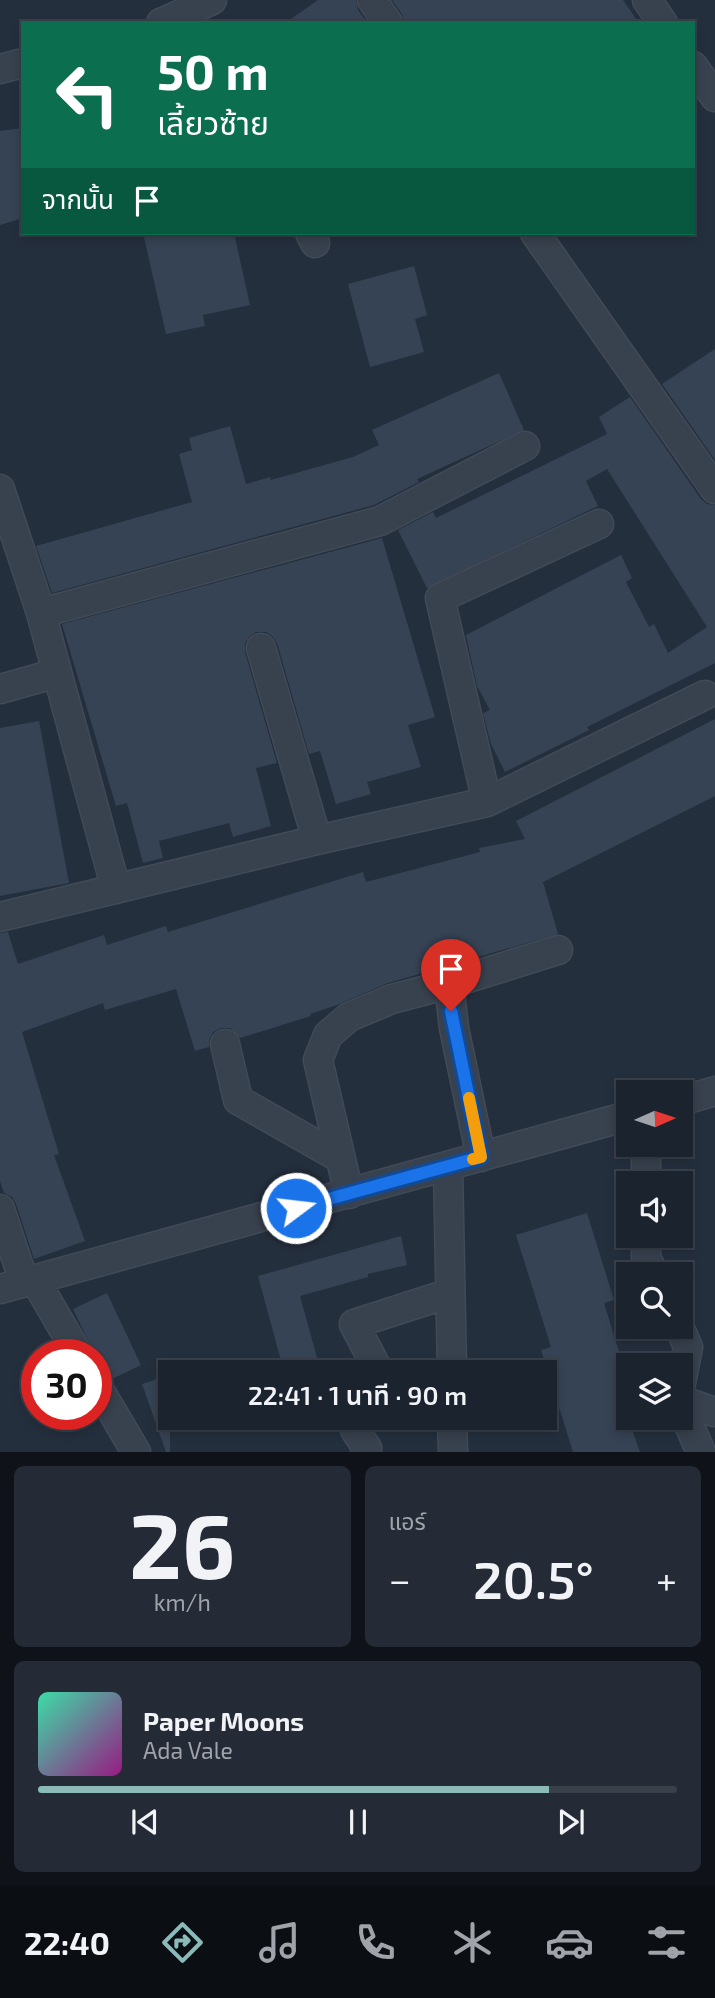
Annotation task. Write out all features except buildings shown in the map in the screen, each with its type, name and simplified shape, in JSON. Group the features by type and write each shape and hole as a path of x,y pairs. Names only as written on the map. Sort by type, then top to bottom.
{"street":[{"path":"165,21 212,0"},
{"path":"372,0 387,21"},
{"path":"647,0 662,21"},
{"path":"0,69 21,64"},
{"path":"695,69 715,97"},
{"path":"536,235 715,489"},
{"path":"41,613 380,521 525,446"},
{"path":"0,489 41,613 116,889"},
{"path":"487,802 440,598 599,524"},
{"path":"261,648 317,840"},
{"path":"0,690 57,673"},
{"path":"0,917 487,802 705,695"},
{"path":"349,1194 318,1060 328,1035 349,1017 392,999 558,950"},
{"path":"449,984 454,1028 481,1157"},
{"path":"225,1044 238,1100 340,1157"},
{"path":"693,1097 715,1091"},
{"path":"20,1284 616,1118"},
{"path":"448,1166 452,1360"},
{"path":"0,1209 20,1284 66,1339"},
{"path":"373,1360 354,1324 450,1293"},
{"path":"693,1404 714,1412"},
{"path":"112,1411 136,1452"},
{"path":"355,1430 367,1448 365,1452"},
{"path":"452,1430 453,1452"},
{"path":"691,1430 701,1452"}],"slow traffic":[{"path":"469,1098 481,1157 473,1159"}],"route":[{"path":"296,1208 481,1157 451,1011"}]}
